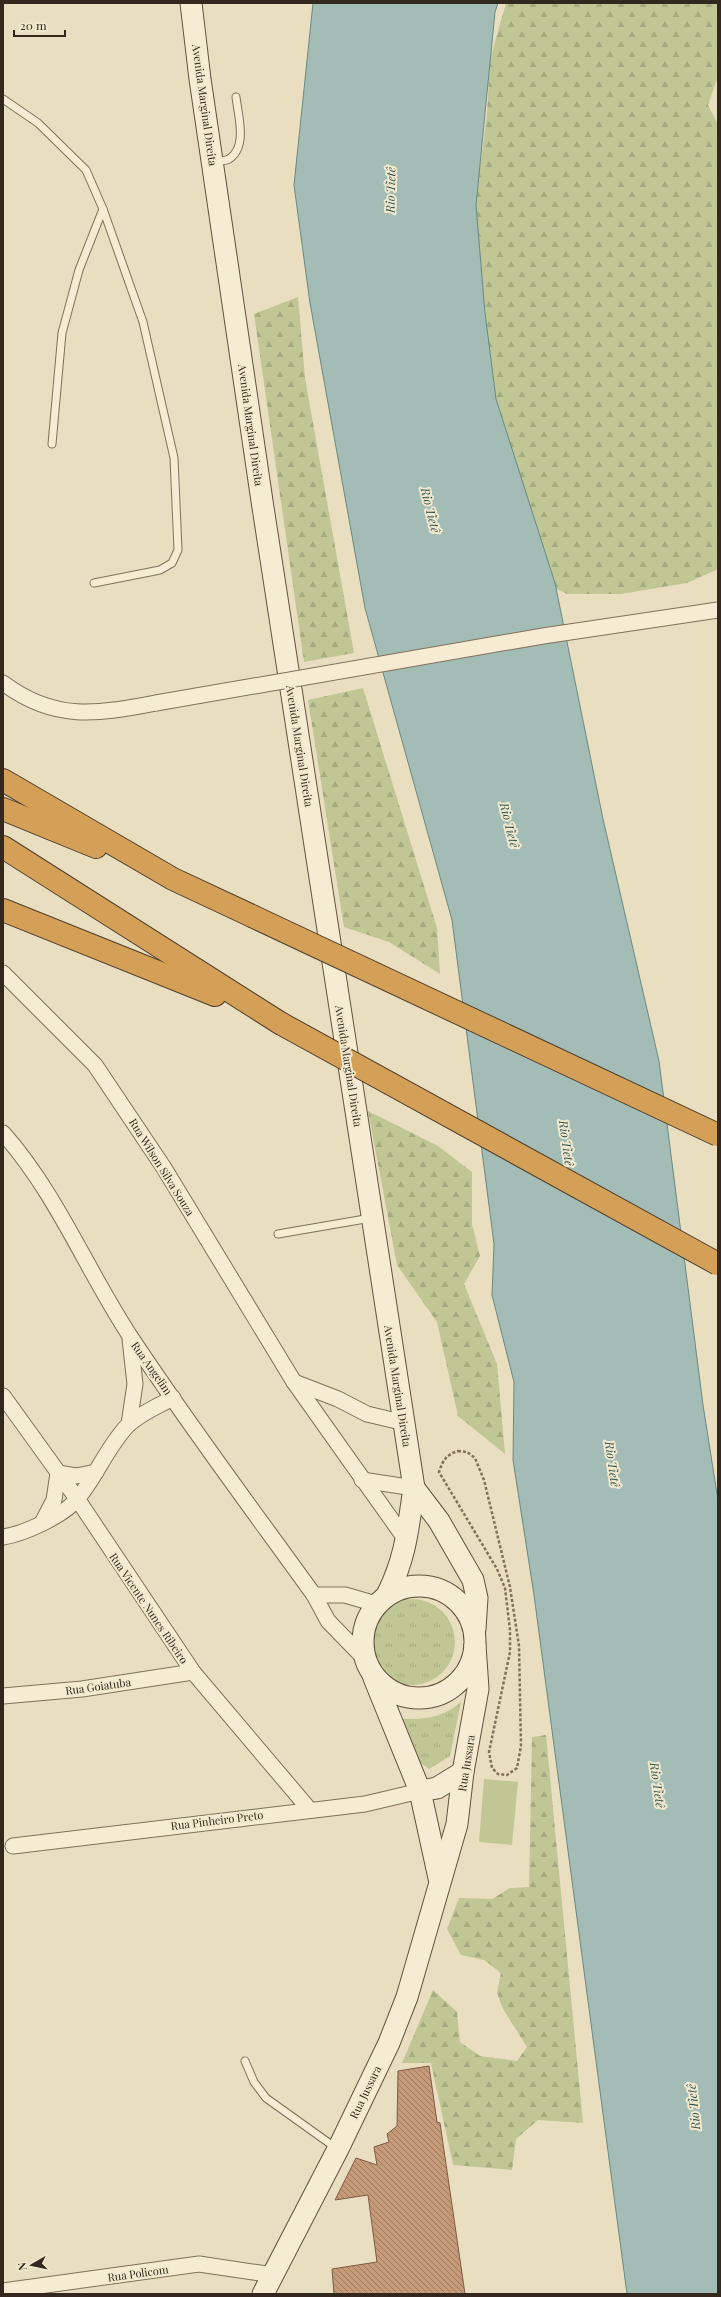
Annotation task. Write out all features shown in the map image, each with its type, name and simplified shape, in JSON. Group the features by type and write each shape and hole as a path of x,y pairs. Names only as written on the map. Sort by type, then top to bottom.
{"highway":[{"path":"3,780 194,890 718,1136"},
{"path":"3,809 173,879"},
{"path":"3,847 260,1012 718,1264"},
{"path":"3,910 260,1012"}],"main road":[{"name":"Avenida Marginal Direita","path":"191,3 262,501 414,1488 400,1568 382,1598"},
{"name":"Avenida Marginal Direita","path":"414,1488 439,1521 473,1580 477,1611 475,1638"},
{"path":"424,1585 441,1589 457,1599 464,1609 475,1638 471,1665 460,1681 444,1693 425,1698 406,1697 388,1690 369,1667 362,1639 366,1620 382,1598 405,1586 424,1585"},
{"name":"Rua Jussara","path":"263,2294 338,2149 389,2043 407,1997 440,1878 457,1824 463,1772 478,1689 475,1638"},
{"name":"Rua Jussara","path":"369,1667 420,1792 440,1878"},
{"path":"420,1792 437,1788 463,1772"}],"street":[{"path":"3,683 15,692 45,706 72,713 97,713 543,636 718,610"},
{"name":"Rua Wilson Silva Souza","path":"3,973 95,1065 164,1168 294,1382 406,1540"},
{"name":"Rua Angelim","path":"3,1133 24,1158 57,1207 129,1334 314,1595 328,1621 369,1667"},
{"path":"129,1334 134,1384 129,1424"},
{"path":"294,1382 338,1399 367,1414 405,1423"},
{"name":"Rua Vicente Nunes Ribeiro","path":"3,1396 78,1500 193,1672 309,1809"},
{"path":"3,1537 41,1525 78,1500 113,1443 129,1424 148,1410 173,1398"},
{"path":"41,1525 54,1500 58,1473 76,1476 96,1472"},
{"path":"362,1480 414,1488"},
{"path":"314,1595 382,1598"},
{"name":"Rua Goiatuba","path":"3,1696 82,1689 193,1672"},
{"name":"Rua Pinheiro Preto","path":"13,1846 309,1809 365,1804 420,1792"},
{"name":"Rua Policom","path":"3,2291 199,2264 273,2275"}],"lane":[{"path":"213,162 229,159 238,149 241,139 236,97"},
{"path":"3,99 38,124 86,170 103,209 143,322 174,458 178,550 172,563 160,570 94,583"},
{"path":"52,444 62,333 79,270 103,209"},
{"path":"278,1234 372,1218"},
{"path":"245,2061 254,2082 266,2098 338,2149"}],"green space":[{"path":"506,3 718,3 718,76 708,105 718,124 718,569 687,583 621,594 567,594 553,587 503,474 472,229 487,114 490,59"},
{"path":"298,297 305,378 354,653 304,662 254,314"},
{"path":"363,688 437,928 440,974 389,942 344,927 308,700"},
{"path":"368,1111 438,1146 472,1172 472,1224 480,1256 464,1284 497,1364 505,1454 458,1416 437,1322 397,1265"},
{"path":"404,1599 420,1599 429,1602 443,1611 452,1625 455,1634 455,1650 452,1659 443,1673 429,1682 420,1685 404,1685 388,1678 381,1673 376,1666 369,1650 369,1634 376,1618 381,1611 388,1606"},
{"path":"461,1702 450,1756 429,1769 413,1758 397,1718 415,1719 439,1715 447,1712"},
{"path":"546,1735 583,2123 538,2120 516,2139 512,2170 453,2165 431,2063 402,2063 433,1990 457,2012 460,2042 480,2056 517,2061 527,2047 503,2009 497,1993 501,1973 484,1960 461,1955 447,1929 459,1898 492,1899 510,1888 529,1887 532,1737"},
{"path":"484,1779 518,1782 512,1845 479,1842"}],"water":[{"name":"Rio Tietê","path":"313,3 498,3 495,12 476,205 485,313 496,399 555,583 603,819 659,1061 703,1405 718,1500 718,2294 627,2294 534,1595 513,1460 514,1382 492,1295 494,1244 452,920 365,608 310,303 294,185"}],"building":[{"path":"429,2066 437,2122 440,2123 465,2294 334,2294 332,2269 377,2262 368,2195 335,2200 356,2158 377,2165 374,2147 389,2142 387,2134 397,2126 398,2071"}]}
